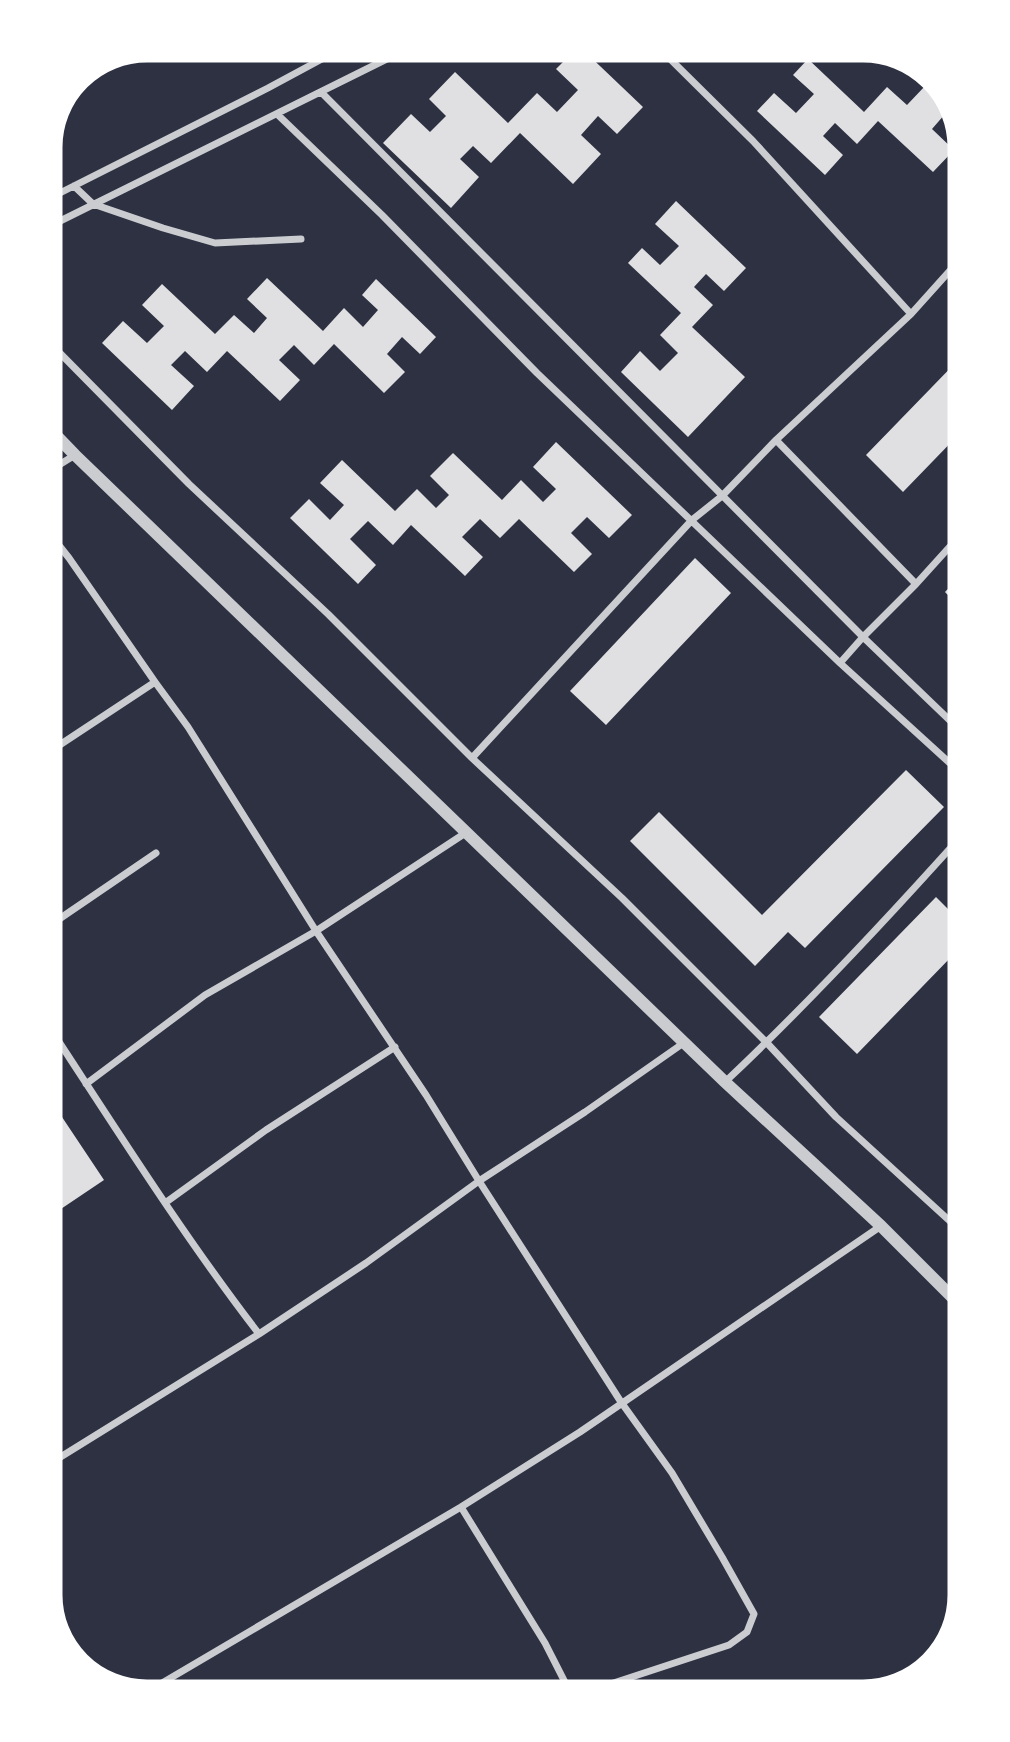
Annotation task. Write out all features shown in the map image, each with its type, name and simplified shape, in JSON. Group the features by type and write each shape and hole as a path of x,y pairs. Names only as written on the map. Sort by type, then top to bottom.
{"street":[{"path":"58,194 324,58"},
{"path":"58,222 389,58"},
{"path":"669,58 752,141 911,314"},
{"path":"321,92 863,637 952,722"},
{"path":"277,114 382,215 537,373 840,663 952,765"},
{"path":"74,186 93,204 215,243 301,239"},
{"path":"472,758 692,520 722,496 776,440 911,314 952,268"},
{"path":"58,351 189,484 328,614 472,758 622,898 767,1042 836,1117 952,1223"},
{"path":"58,437 725,1082 881,1226 952,1297"},
{"path":"776,440 916,584"},
{"path":"58,466 75,455"},
{"path":"58,544 196,739 316,931 395,1047 621,1402 672,1473 754,1614 747,1632 729,1645 610,1684"},
{"path":"840,663 952,544"},
{"path":"58,746 155,682"},
{"path":"86,1084 205,995 316,931 467,832"},
{"path":"725,1082 874,933 952,847"},
{"path":"58,920 156,853"},
{"path":"58,1041 165,1203 259,1334"},
{"path":"58,1459 259,1334 366,1263 479,1181 685,1042"},
{"path":"165,1203 266,1130 395,1047"},
{"path":"159,1684 461,1507 580,1432 881,1226"},
{"path":"461,1507 545,1643 567,1684"}],"building":[{"path":"567,58 592,58 643,107 617,134 598,116 581,135 601,154 573,184 520,133 491,163 473,146 460,159 479,177 451,208 383,143 411,114 430,132 446,116 429,99 455,72 508,123 537,93 557,112 578,90 556,69"},
{"path":"808,59 864,112 887,87 907,105 925,86 906,69 930,88 943,108 945,114 932,129 952,148 952,152 933,172 878,121 857,144 835,123 823,136 843,155 825,175 757,111 774,93 796,113 814,94 793,75"},
{"path":"676,201 746,268 724,291 706,274 694,287 713,305 692,327 745,377 688,437 621,372 640,351 660,371 678,353 660,335 681,313 628,263 642,248 660,265 679,246 655,224"},
{"path":"267,278 323,331 344,308 363,327 378,310 362,295 376,279 436,337 420,354 402,337 387,354 405,372 384,393 334,344 314,365 294,345 279,360 300,380 280,401 227,351 207,372 185,351 171,365 194,386 172,410 102,343 123,321 147,343 164,326 142,305 162,284 215,334 234,315 254,333 267,318 247,299"},
{"path":"952,366 952,441 903,492 866,455"},
{"path":"556,442 632,515 609,538 587,517 571,533 592,554 574,572 519,519 500,538 480,519 462,537 483,557 465,576 411,525 393,545 368,521 350,539 376,565 358,584 290,518 309,499 330,520 344,505 320,483 342,460 395,511 417,489 436,508 449,495 430,476 453,453 502,500 521,480 543,502 556,489 533,467"},
{"path":"695,558 731,593 606,725 570,691"},
{"path":"952,585 952,599 945,592"},
{"path":"906,770 944,807 805,948 788,932 755,966 630,841 659,812 762,915"},
{"path":"936,897 952,913 952,956 857,1054 819,1017"},
{"path":"58,1111 104,1180 58,1211"}]}
